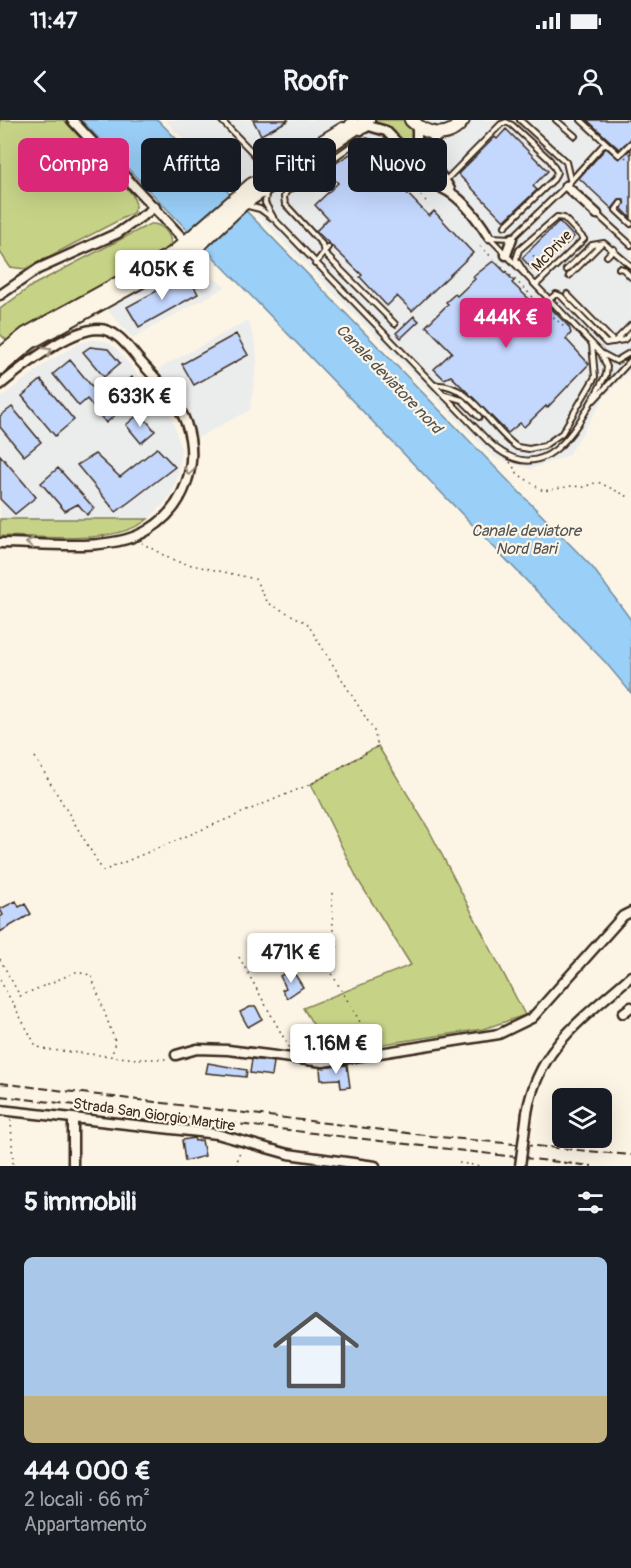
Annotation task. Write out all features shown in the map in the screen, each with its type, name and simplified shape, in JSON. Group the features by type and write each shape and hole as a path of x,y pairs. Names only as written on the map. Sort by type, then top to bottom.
{"street":[{"path":"72,120 155,207 193,242"},
{"path":"336,142 341,136 368,120"},
{"path":"437,138 454,130 463,120"},
{"path":"330,138 353,122"},
{"path":"415,138 414,123 440,135"},
{"path":"336,144 369,126 379,128 390,138"},
{"path":"447,182 451,192 480,222 489,237"},
{"path":"568,183 597,214"},
{"path":"447,190 451,192"},
{"path":"0,355 26,334 193,242 253,191"},
{"path":"1,292 38,269 118,233 155,207"},
{"path":"506,255 512,238"},
{"path":"0,368 31,342 189,255 193,242"},
{"path":"0,385 22,366 76,334 99,329 118,335 158,382 186,422 192,452 188,482 175,507 148,531 111,543 0,543"},
{"path":"176,1056 197,1049 323,1062 499,1035 520,1026 548,1003 623,916 631,912"},
{"path":"520,1166 534,1080 555,1045 631,976"},
{"path":"623,1013 631,1007"},
{"name":"Strada San Giorgio Martire","path":"0,1110 217,1134 288,1154 375,1166"},
{"path":"73,1118 73,1166"}],"lane":[{"path":"221,120 253,153"},
{"path":"520,120 566,162 568,183"},
{"path":"556,120 575,136"},
{"path":"581,120 619,155 631,143"},
{"path":"447,179 506,122 512,125 556,167 554,179 505,226"},
{"path":"489,237 512,238 568,183 605,142"},
{"path":"348,150 284,197 285,204 322,244 324,253 395,324"},
{"path":"554,179 568,183"},
{"path":"266,192 265,204 275,220 315,264 495,448 510,456 534,458 561,447 593,401 631,360"},
{"path":"240,200 260,209 275,220"},
{"path":"621,203 616,210 631,224"},
{"path":"597,214 631,245"},
{"name":"McDrive","path":"525,274 516,259 519,250 557,217 564,218 584,238 536,285"},
{"path":"489,237 601,353 616,361 631,352"},
{"path":"569,276 601,243"},
{"path":"566,270 592,245 601,243 614,249 631,266"},
{"path":"315,264 328,247"},
{"path":"607,256 614,249"},
{"path":"619,268 631,277"},
{"path":"550,299 558,294 606,343 624,340 631,333"},
{"path":"567,294 614,342"},
{"path":"614,342 631,325"},
{"path":"434,385 451,386 465,395 517,447 539,447 562,433 594,382 592,344"},
{"path":"593,401 607,371 601,353"},
{"path":"444,395 462,400 478,417"}],"path":[{"path":"417,192 426,201"},
{"path":"480,246 566,329"},
{"path":"528,250 543,266"},
{"path":"535,258 538,255"},
{"path":"510,456 513,469 543,491 550,492 572,486 584,487 598,482 631,498"},
{"path":"35,757 103,871 310,784 378,746 374,731 307,623 268,603 255,579 174,561 131,536"},
{"path":"332,893 333,930 338,945 329,968 342,993 358,1014 375,1053"},
{"path":"239,957 294,1058"},
{"path":"0,959 20,996 76,972 91,975 115,1041 112,1056"},
{"path":"0,980 35,1044 42,1049 161,1061 176,1056"},
{"path":"11,1110 13,1166"},
{"path":"236,1166 243,1141"},
{"path":"459,1163 480,1166"}],"shaded area":[{"path":"165,120 631,120 631,369 605,396 569,455 531,469 494,458 235,192 241,192 241,138 183,138"},
{"path":"175,271 208,274 226,287 132,338 106,308"},
{"path":"248,320 256,346 257,361 250,410 197,438 187,407 158,369"},
{"path":"93,340 105,341 116,348 172,417 181,450 178,476 173,490 165,503 148,519 0,519 0,398 49,361 80,343"}],"green space":[{"path":"0,120 64,120 81,138 18,138 18,192 129,191 136,204 133,213 25,269 10,267 0,252"},
{"path":"377,120 406,120 414,131 414,138 397,138 385,126 373,123"},
{"path":"150,224 161,227 169,235 171,243 165,252 34,322 7,341 0,334 0,309 33,285"},
{"path":"0,519 148,519 117,533 57,538 0,536"},
{"path":"378,746 428,828 525,1015 483,1029 330,1052 303,1008 411,965 358,880 311,784"}],"water":[{"name":"Canale deviatore Nord Bari","path":"81,120 158,120 175,138 141,138 141,182 129,170 129,138 98,138"},
{"name":"Canale deviatore Nord Bari","path":"151,192 228,192 593,568 631,620 631,693 606,663"}],"building":[{"path":"253,120 289,120 261,135"},
{"path":"587,120 631,120 631,139 619,149"},
{"path":"506,129 548,171 533,186 537,190 504,221 458,174"},
{"path":"606,148 619,159 631,149 631,218 622,209 624,200 619,200 612,209 579,178"},
{"path":"348,155 348,192 406,192 429,216 434,211 473,253 412,311 397,296 387,306 360,277 362,275 316,231 328,219 315,205 329,192 336,192 338,183 336,163"},
{"path":"559,221 574,237 546,263 543,260 533,270 522,258"},
{"path":"495,262 514,281 512,283 541,310 547,304 569,327 571,333 566,339 589,364 547,408 546,406 524,427 520,423 508,433 451,376 444,379 434,369 452,352 426,326 448,304 446,302 455,294 457,296 475,279 473,277"},
{"path":"184,276 189,278 198,294 139,327 127,307"},
{"path":"414,316 419,321 401,338 396,333"},
{"path":"236,334 248,355 194,385 182,364"},
{"path":"90,347 108,349 120,363 104,377 83,352"},
{"path":"70,360 104,401 132,377 143,391 106,423 87,399 79,406 53,374"},
{"path":"41,380 74,420 55,436 22,396"},
{"path":"12,407 41,442 24,456 0,427 0,416"},
{"path":"140,413 155,431 141,443 126,425"},
{"path":"157,448 175,467 116,512 77,465 95,454 120,477"},
{"path":"0,455 36,497 15,514 0,499"},
{"path":"58,468 94,508 87,515 78,504 65,511 41,483"},
{"path":"16,901 19,907 25,904 31,914 0,932 0,917 3,915 0,909"},
{"path":"285,973 287,976 294,973 303,987 287,998 282,990 286,988 280,976"},
{"path":"256,1007 262,1019 248,1027 240,1012"},
{"path":"252,1059 274,1062 272,1076 250,1073"},
{"path":"208,1063 247,1070 246,1077 206,1073"},
{"path":"347,1065 350,1087 341,1088 340,1079 321,1080 320,1068"},
{"path":"194,1138 195,1141 202,1140 205,1156 185,1161 182,1140"}],"railway":[{"path":"0,1083 440,1137 631,1155"},
{"path":"0,1096 592,1166"}],"water label":[{"name":"Canale deviatore nord","path":"389,379"}]}
